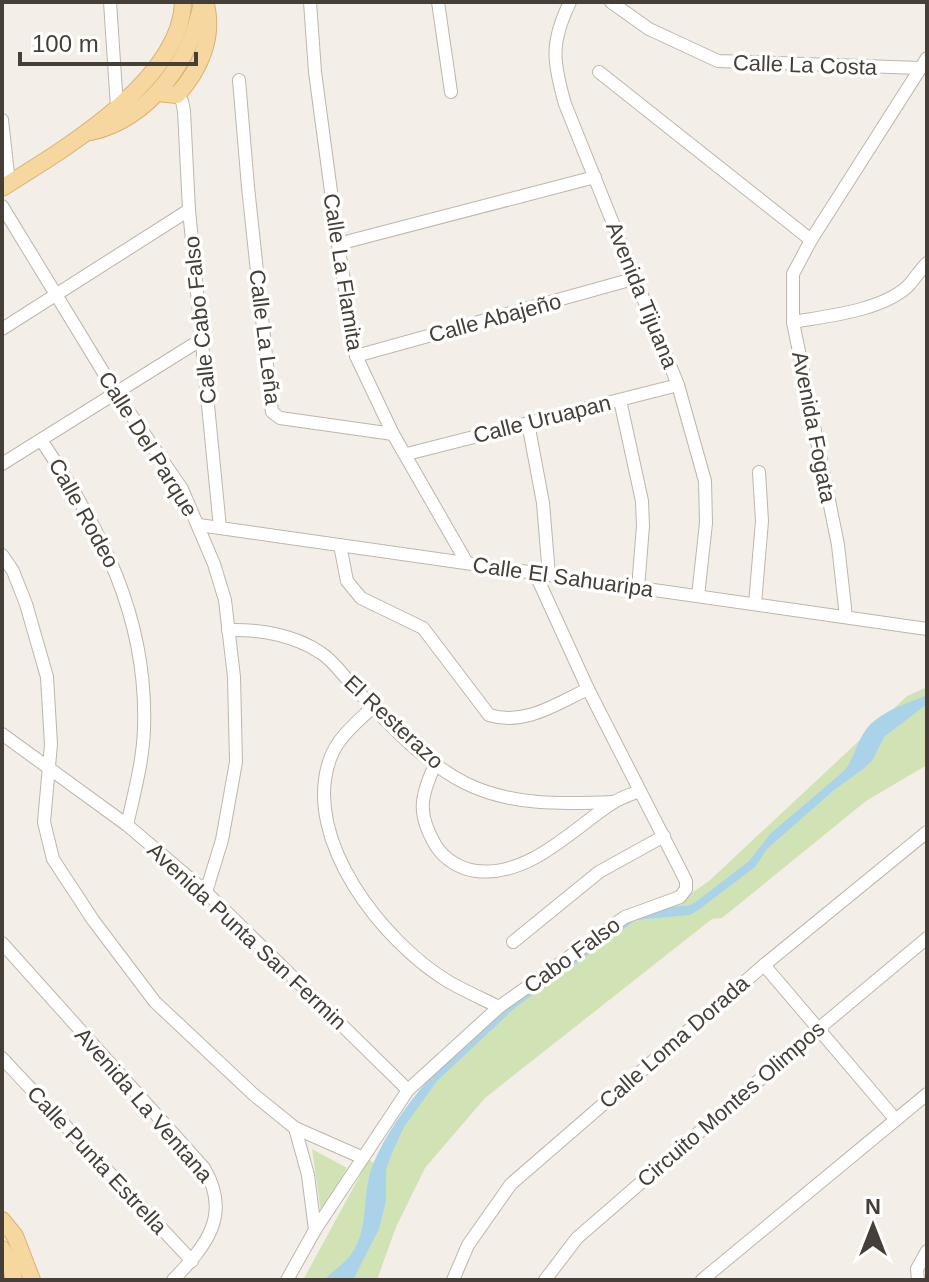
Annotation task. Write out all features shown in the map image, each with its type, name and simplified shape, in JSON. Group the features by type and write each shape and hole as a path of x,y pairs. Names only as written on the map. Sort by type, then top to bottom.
{"main road":[{"path":"91,132 103,117 137,91 162,59 178,28 183,2"},
{"path":"157,93 177,95 198,66 206,45 209,18 204,2"},
{"path":"6,186 91,132 120,123 157,93 184,55 204,2"},
{"path":"2,1220 15,1236 32,1280"},
{"path":"2,1249 14,1280"}],"street":[{"path":"110,2 117,107"},
{"name":"Calle La Flamita","path":"310,2 315,72 356,356 393,434 467,563"},
{"path":"438,2 451,92"},
{"name":"Avenida Tijuana","path":"570,2 554,44 554,68 633,279 678,385 705,481 706,523 698,596"},
{"name":"Calle La Costa","path":"611,2 649,29 718,61 923,63"},
{"name":"Avenida Fogata","path":"846,617 838,545 793,322 793,274 811,240 923,63"},
{"path":"599,72 811,240"},
{"name":"Calle La Leña","path":"239,80 272,412 280,418 393,434"},
{"name":"Calle Cabo Falso","path":"177,95 184,111 189,210 220,528"},
{"path":"2,120 6,186"},
{"path":"338,244 595,177"},
{"name":"Calle Del Parque","path":"2,206 116,393 182,489 199,525 225,600 234,689 236,762 222,840 206,892"},
{"path":"2,329 189,210"},
{"path":"793,322 835,315 888,300 906,287 927,263"},
{"name":"Calle Abajeño","path":"356,356 633,279"},
{"path":"2,464 202,339"},
{"name":"Calle Uruapan","path":"407,454 678,385"},
{"path":"620,400 642,501 638,588"},
{"path":"528,423 543,503 549,575"},
{"name":"Calle Rodeo","path":"41,440 72,485 110,555 122,585 135,636 141,671 144,728 127,825"},
{"path":"755,604 762,521 759,472"},
{"name":"Calle El Sahuaripa","path":"199,525 927,629"},
{"path":"340,545 347,581 361,598 423,628 489,715 504,719 530,717 588,689"},
{"path":"2,555 13,571 26,604 47,677 51,744 44,822 53,859 93,920 155,1002 253,1094 295,1128 361,1157"},
{"name":"Cabo Falso","path":"287,1280 361,1157 408,1090 499,1007 625,917 680,897 686,889 686,881 588,689 535,573"},
{"name":"El Resterazo","path":"228,630 281,635 322,653 373,707 435,765 466,784 514,800 565,804 614,802"},
{"path":"373,707 349,730 330,758 325,792 329,829 341,867 374,916 412,952 448,981 499,1007"},
{"name":"Avenida Punta San Fermin","path":"2,734 127,825 206,892 408,1090"},
{"path":"435,765 422,792 422,814 437,848 461,869 495,873 528,862 614,802 639,791"},
{"name":"Calle Loma Dorada","path":"453,1280 468,1245 511,1184 764,965 927,832"},
{"path":"513,942 599,872 664,836"},
{"name":"Circuito Montes Olimpos","path":"545,1280 577,1238 927,938"},
{"name":"Avenida La Ventana","path":"2,943 204,1168 215,1186 217,1208 214,1224 203,1247 173,1280"},
{"path":"764,965 896,1120"},
{"name":"Calle Punta Estrella","path":"2,1058 192,1261"},
{"path":"702,1280 927,1094"},
{"path":"295,1128 308,1175 315,1230"},
{"path":"918,1280 917,1269 927,1251"}],"green space":[{"path":"927,687 927,765 866,801 722,918 712,919 485,1098 425,1168 396,1227 377,1280 303,1280 369,1159 373,1163 427,1082 511,1001 633,914 683,899 709,881 907,696"},
{"path":"312,1149 347,1168 321,1212"}],"water":[{"path":"927,695 927,704 884,737 872,761 767,849 755,867 690,915 636,920 516,1007 437,1081 404,1127 392,1153 386,1170 386,1201 379,1229 353,1280 324,1280 347,1259 359,1240 370,1173 391,1131 411,1101 462,1046 519,998 623,920 636,913 690,905 697,901 749,861 771,833 844,771 871,724 893,709"}]}
